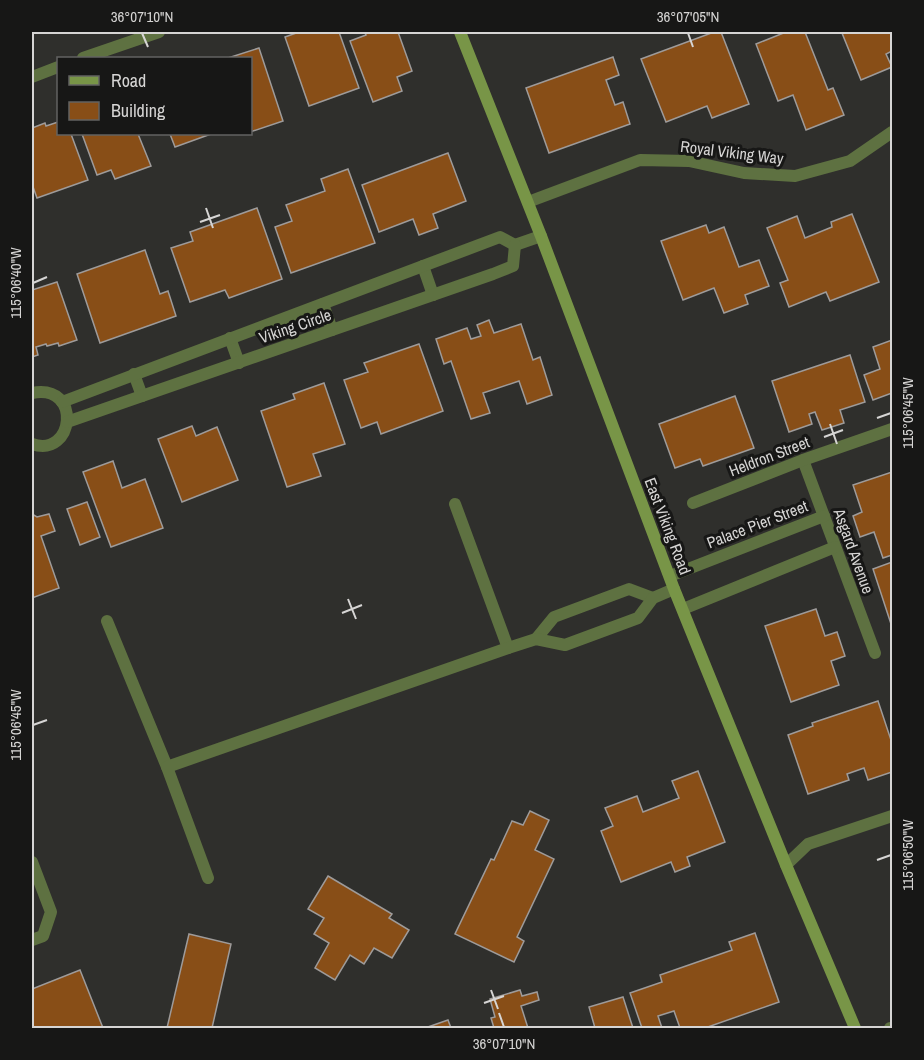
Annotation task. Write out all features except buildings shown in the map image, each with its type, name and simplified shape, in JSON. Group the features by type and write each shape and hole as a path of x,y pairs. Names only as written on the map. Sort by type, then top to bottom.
{"street":[{"path":"86,57 159,32"},
{"name":"East Viking Road","path":"460,32 528,202 674,589 855,1029"},
{"path":"32,77 57,67"},
{"name":"Royal Viking Way","path":"528,202 640,160 689,161 744,173 795,176 850,161 892,132"},
{"name":"Viking Circle","path":"62,402 500,237 515,245 541,236"},
{"name":"Viking Circle","path":"67,422 513,266 515,245"},
{"path":"423,266 433,295"},
{"path":"323,304 332,330"},
{"path":"230,338 239,363"},
{"path":"134,374 142,396"},
{"path":"32,393 44,391 54,394 62,402 67,422 64,432 57,440 47,445 32,444"},
{"name":"Heldron Street","path":"693,503 803,460 892,429"},
{"name":"Asgard Avenue","path":"803,460 875,653"},
{"path":"455,504 508,648"},
{"name":"Palace Pier Street","path":"669,576 824,516"},
{"path":"683,609 835,547"},
{"path":"167,767 536,639 566,645 638,618 653,598 674,589"},
{"path":"536,639 554,617 629,590 653,598"},
{"path":"108,621 167,767 208,878"},
{"path":"786,865 808,844 892,816"},
{"path":"32,862 51,912 43,936 32,940"}]}
